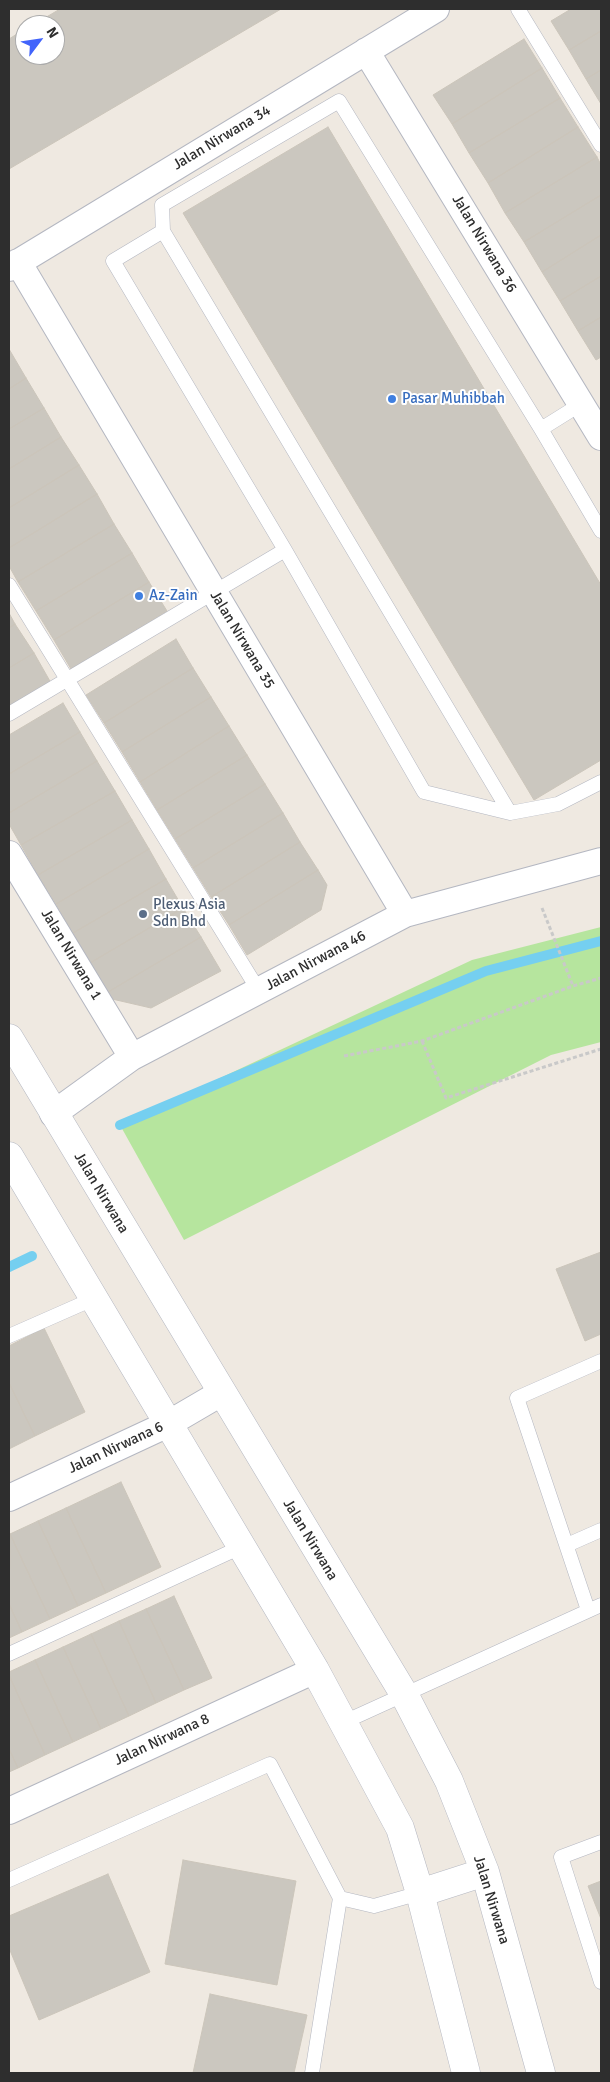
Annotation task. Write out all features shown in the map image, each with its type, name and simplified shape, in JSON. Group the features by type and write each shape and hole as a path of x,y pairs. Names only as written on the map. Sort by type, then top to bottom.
{"street":[{"name":"Jalan Nirwana 34","path":"14,265 436,9"},
{"name":"Jalan Nirwana 36","path":"366,51 601,437"},
{"name":"Jalan Nirwana 35","path":"14,265 214,592 406,914"},
{"name":"Jalan Nirwana 1","path":"9,854 132,1057"},
{"name":"Jalan Nirwana 46","path":"53,1114 132,1057 406,914 601,861"},
{"name":"Jalan Nirwana","path":"9,1038 53,1114 404,1694 449,1781 485,1872 541,2073"},
{"path":"9,1156 315,1670 400,1828 420,1893 466,2073"},
{"name":"Jalan Nirwana 6","path":"9,1498 168,1424 221,1393"},
{"name":"Jalan Nirwana 8","path":"9,1810 315,1670"},
{"path":"420,1893 485,1872"}],"lane":[{"path":"518,9 601,145"},
{"path":"510,813 163,231 162,205 339,101 541,428 601,531"},
{"path":"163,231 113,261 285,550 424,792 510,813 558,804 601,782"},
{"path":"541,428 582,404"},
{"path":"9,714 285,550"},
{"path":"9,585 259,991"},
{"path":"9,1336 93,1299"},
{"path":"344,1722 595,1607 567,1545 517,1398 601,1361"},
{"path":"567,1545 601,1530"},
{"path":"9,1654 241,1547"},
{"path":"9,1880 270,1764 340,1898 312,2073"},
{"path":"601,1842 561,1857 601,1982"},
{"path":"340,1898 374,1906 420,1893"}],"path":[{"path":"554,941 573,986"},
{"path":"344,1056 422,1041 573,986 601,978"},
{"path":"422,1041 446,1098 601,1049"}],"green space":[{"path":"601,927 601,1042 551,1055 184,1240 120,1125 472,960"}],"building":[{"path":"9,9 281,9 9,169"},
{"path":"9,9 60,9 50,15 15,15 15,35 9,39"},
{"path":"571,9 601,9 601,31 569,50 551,21"},
{"path":"601,31 601,70 586,79 569,50"},
{"path":"524,39 542,68 452,124 433,95"},
{"path":"542,68 560,98 469,153 452,124"},
{"path":"601,70 601,104 586,79"},
{"path":"560,98 578,127 488,183 469,153"},
{"name":"Pasar Muhibbah","path":"328,127 601,585 601,760 534,800 183,213"},
{"path":"578,127 597,157 505,213 488,183"},
{"path":"597,157 601,165 601,195 524,242 505,213"},
{"path":"601,195 601,235 542,272 524,242"},
{"path":"601,235 601,276 560,301 542,272"},
{"path":"601,276 601,317 578,331 560,301"},
{"path":"601,317 601,357 596,360 578,331"},
{"path":"9,349 26,378 9,389"},
{"path":"26,378 44,408 9,429 9,389"},
{"path":"44,408 61,437 9,469 9,429"},
{"path":"61,437 79,465 9,508 9,469"},
{"path":"79,465 97,494 9,548 9,508"},
{"path":"97,494 114,524 18,582 9,566 9,548"},
{"path":"114,524 132,553 36,611 18,582"},
{"path":"132,553 149,582 54,640 36,611"},
{"path":"149,582 167,611 71,669 54,640"},
{"path":"9,613 15,624 9,628"},
{"path":"15,624 34,653 9,668 9,628"},
{"path":"176,639 193,668 104,723 86,695"},
{"path":"34,653 51,683 9,709 9,668"},
{"path":"193,668 211,697 122,752 104,723"},
{"path":"211,697 229,726 140,782 122,752"},
{"path":"63,703 80,732 9,774 9,735"},
{"path":"229,726 247,755 157,810 140,782"},
{"path":"80,732 97,761 9,813 9,774"},
{"path":"247,755 265,784 175,839 157,810"},
{"path":"97,761 115,791 21,845 9,824 9,813"},
{"path":"265,784 283,813 193,868 175,839"},
{"path":"115,791 132,820 38,875 21,845"},
{"path":"283,813 300,842 211,897 193,868"},
{"path":"132,820 149,849 56,904 38,875"},
{"path":"300,842 318,870 229,925 211,897"},
{"path":"149,849 166,879 73,933 56,904"},
{"path":"318,870 327,885 321,910 247,955 229,925"},
{"path":"166,879 183,908 90,963 73,933"},
{"path":"183,908 201,937 108,992 90,963"},
{"path":"201,937 221,971 151,1008 112,999 108,992"},
{"path":"601,1252 601,1334 585,1341 556,1269"},
{"path":"44,1328 85,1412 35,1436 9,1383 9,1346"},
{"path":"9,1383 35,1436 9,1449"},
{"path":"121,1482 161,1567 106,1593 66,1508"},
{"path":"66,1508 106,1593 78,1606 38,1521"},
{"path":"38,1521 78,1606 50,1619 10,1534"},
{"path":"10,1534 50,1619 22,1632 9,1604"},
{"path":"174,1596 212,1678 184,1690 146,1609"},
{"path":"9,1604 22,1632 9,1638"},
{"path":"146,1609 184,1690 156,1703 119,1621"},
{"path":"119,1621 156,1703 129,1716 91,1634"},
{"path":"91,1634 129,1716 101,1729 63,1647"},
{"path":"63,1647 101,1729 73,1742 35,1660"},
{"path":"35,1660 73,1742 45,1755 9,1675 9,1672"},
{"path":"9,1675 45,1755 18,1768 9,1749"},
{"path":"9,1749 18,1768 9,1772"},
{"path":"183,1860 296,1881 277,1985 165,1964"},
{"path":"108,1874 150,1972 39,2020 9,1948 9,1916"},
{"path":"601,1881 601,1919 588,1886"},
{"path":"210,1994 307,2015 294,2073 193,2073"}],"waterway":[{"path":"120,1125 486,971 601,941"},
{"path":"9,1267 32,1256"}],"place":[{"name":"Pasar Muhibbah","path":"392,399"},
{"name":"Az-Zain","path":"139,596"},
{"name":"Plexus Asia Sdn Bhd","path":"143,914"}]}
